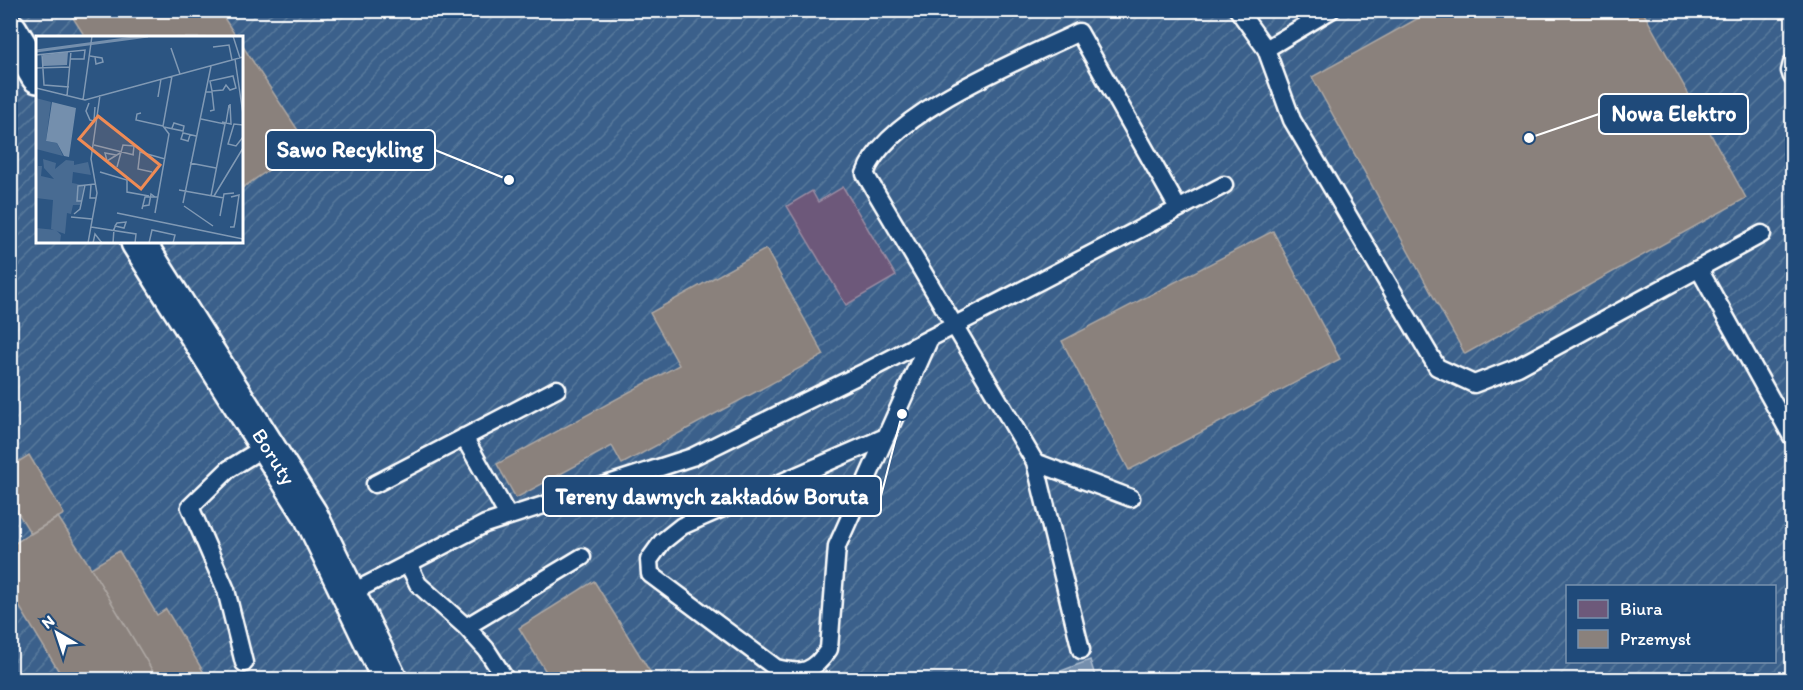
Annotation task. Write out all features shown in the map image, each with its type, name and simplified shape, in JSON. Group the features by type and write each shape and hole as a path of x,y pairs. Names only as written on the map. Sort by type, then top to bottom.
{"street":[{"path":"10,30 36,73"},
{"name":"Boruty","path":"139,243 310,514 390,680"}],"lane":[{"path":"1238,10 1266,49 1292,120 1437,367 1474,384 1507,372 1762,234"},
{"path":"1266,49 1331,10"},
{"path":"1081,650 1035,462 865,174 870,159 887,139 928,108 1079,32 1178,208"},
{"path":"1792,63 1790,71 1792,76"},
{"path":"349,594 485,524 692,458 930,338 1224,185"},
{"path":"1699,269 1792,437"},
{"path":"883,438 682,526 662,542 649,560 650,574 776,668 795,673 810,669 821,661 829,649 837,546 883,438 930,338"},
{"path":"375,484 557,389"},
{"path":"464,437 508,516"},
{"path":"244,663 226,590 190,507 229,469 266,446"},
{"path":"1035,462 1131,498"},
{"path":"466,627 582,557"},
{"path":"408,563 418,584 466,627 486,649 506,680"}],"shaded area":[{"path":"10,11 1792,11 1792,679 11,679"},
{"path":"1090,660 1096,679 1040,679"}],"building: Biura":[{"path":"843,187 896,276 846,305 787,206 812,191 818,202"}],"building: Przemysł":[{"path":"68,10 219,10 236,36 85,36"},
{"path":"1433,10 1642,10 1746,198 1465,354 1312,77"},
{"path":"243,47 307,144 243,187"},
{"path":"1273,231 1340,359 1129,470 1062,341"},
{"path":"766,249 824,355 622,464 612,446 516,498 497,464 679,365 650,313"},
{"path":"29,455 64,514 31,534 10,500 10,467"},
{"path":"58,517 158,680 64,680 10,591 10,546"},
{"path":"119,551 157,615 166,609 206,676 200,680 158,680 91,568"},
{"path":"594,581 655,680 551,680 519,628"}],"place":[{"name":"Nowa Elektro","path":"1529,138"},
{"name":"Sawo Recykling","path":"509,180"},
{"name":"Tereny dawnych zakładów Boruta","path":"902,414"}]}
